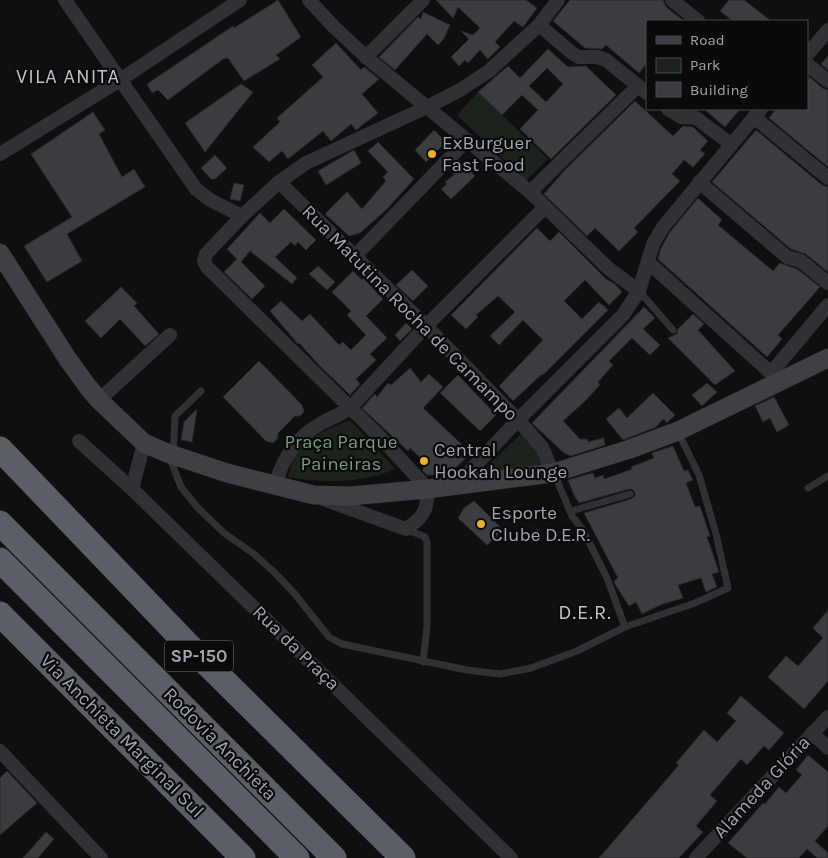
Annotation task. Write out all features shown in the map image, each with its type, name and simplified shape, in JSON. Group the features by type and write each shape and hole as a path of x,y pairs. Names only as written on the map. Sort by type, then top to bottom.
{"highway":[{"name":"SP-150","path":"0,449 189,646 403,858"},
{"name":"Rodovia Anchieta","path":"0,523 334,858"},
{"name":"Rodovia Anchieta","path":"0,560 297,858"},
{"name":"Via Anchieta Marginal Sul","path":"0,614 243,858"},
{"path":"316,840 339,858"}],"street":[{"path":"65,0 196,189 210,200 242,216"},
{"path":"0,154 120,80 240,0"},
{"path":"310,0 333,26 366,57 530,192 609,269 639,291"},
{"path":"366,57 423,0"},
{"path":"0,253 67,358 99,400 144,443 170,454 227,473 314,495 406,529 419,520 427,504 428,489 351,407 207,268 204,261 206,254 242,216 279,182 306,163 426,107 460,90 489,72 538,24 558,0"},
{"path":"672,0 697,20"},
{"path":"530,192 642,89 606,60 597,57 579,57 572,54 538,24"},
{"path":"808,54 828,30"},
{"path":"808,65 828,80"},
{"path":"670,110 681,116 696,118 731,144"},
{"path":"456,486 518,420 623,315 639,291 653,244 663,227 758,113 828,178"},
{"path":"354,257 467,140"},
{"name":"Rua Matutina Rocha de Camampo","path":"279,182 426,326 518,420 542,448 554,473"},
{"path":"699,182 787,257 801,261 828,283"},
{"path":"275,486 284,458 299,439 319,424 351,407 426,326 545,207"},
{"path":"648,264 775,378"},
{"path":"775,378 828,305"},
{"path":"99,400 170,334"},
{"path":"314,495 350,496 428,489 554,473 678,432 775,378 828,358"},
{"name":"Rua da Praça","path":"79,441 132,489 511,858"},
{"path":"132,489 144,443"},
{"name":"Alameda Glória","path":"696,858 828,717"},
{"path":"812,733 828,748"},
{"path":"0,752 101,858"}],"lane":[{"path":"639,291 673,330"},
{"path":"201,391 175,416 170,454 181,488 198,508 224,533 254,554 274,572 294,593 329,637 342,644 423,662 500,674 531,668 577,651 625,627 695,603 728,588 716,534 699,475 678,432"},
{"path":"554,473 572,516 583,530 607,578 625,627"},
{"path":"808,488 828,476"},
{"path":"571,511 630,494"},
{"path":"406,529 425,537 427,542 427,627 423,662"}],"green space":[{"path":"478,92 548,159 526,181 457,115"},
{"name":"Praça Parque Paineiras","path":"350,420 395,469 356,480 329,481 288,477 293,460 305,444 334,426"},
{"path":"521,434 535,446 547,466 488,475 486,467"}],"building":[{"path":"278,0 301,37 276,55 280,59 244,81 228,58 223,59 168,100 158,90 152,93 147,84 233,26 234,28"},
{"path":"436,0 526,0 537,8 523,27 514,21 495,42 500,47 488,59 480,50 468,63 465,60 459,66 451,57 469,39 461,31 473,35 480,28 458,7 453,18"},
{"path":"570,0 663,0 666,7 683,20 646,20 646,64 639,73 606,45 602,49 585,48 553,21"},
{"path":"729,0 744,0 770,20 732,20 720,11"},
{"path":"423,12 450,25 443,40 438,45 427,34 395,70 379,57 418,17 421,19"},
{"path":"336,43 361,70 364,67 379,79 362,94 378,113 356,130 351,124 331,141 323,131 288,159 282,151 269,162 253,147 280,122 277,118 323,77 312,65"},
{"path":"548,49 568,67 586,66 616,95 551,159 520,129 538,110 522,95 502,115 478,92 508,66 520,78","holes":["547,68 563,84 546,102 529,86"]},
{"path":"828,56 828,70 821,64"},
{"path":"810,77 822,88 828,90 828,167 769,118 775,110 808,110 808,80"},
{"path":"241,84 253,92 205,152 185,123"},
{"path":"635,101 673,136 683,126 693,127 708,141 700,150 705,154 693,167 684,160 672,174 680,181 634,228 638,232 619,251 595,228 587,236 544,194 564,171"},
{"path":"705,110 739,110 725,127"},
{"path":"93,112 105,130 99,134 122,177 134,169 145,187 67,234 82,261 47,282 24,246 72,217 31,154"},
{"path":"434,130 446,142 426,162 415,150"},
{"path":"756,130 822,185 828,187 828,272 806,254 791,249 712,182"},
{"path":"378,142 414,179 387,209 360,233 349,236 325,214 347,192 362,209 386,181 383,177 388,172 368,151"},
{"path":"354,150 361,163 326,185 318,171"},
{"path":"215,155 227,168 215,179 211,179 201,168"},
{"path":"462,163 475,176 451,199 441,189 447,184 445,182 455,174 453,173"},
{"path":"234,183 244,185 240,201 230,199"},
{"path":"698,198 722,220 718,225 773,271 780,263 797,269 820,287 778,335 782,339 767,357 658,259 661,248 670,232"},
{"path":"284,209 316,240 306,250 298,242 295,246 291,242 275,257 297,278 292,284 250,251 241,262 265,286 252,299 224,272 237,259 227,249 260,213 270,223"},
{"path":"537,228 550,241 559,232 606,279 615,284 622,292 609,305 585,280 564,301 582,319 599,302 608,310 543,375 513,401 499,386 543,340 523,320 499,345 490,336 515,312 498,296 476,315 478,317 466,329 451,315"},
{"path":"318,266 335,282 327,290 309,274"},
{"path":"412,270 428,286 413,301 396,285"},
{"path":"353,271 362,280 363,278 383,299 366,316 387,338 370,354 376,360 356,379 360,384 350,395 298,344 270,311 281,301 302,321 310,314 339,345 343,342 351,350 366,335 347,315 351,311 332,292"},
{"path":"121,287 137,303 134,306 159,334 145,346 120,319 101,338 85,321"},
{"path":"644,307 655,318 643,329 660,345 650,355 632,338 609,361 613,365 598,382 600,385 563,421 580,439 587,439 588,442 604,438 605,445 571,456 564,453 532,423"},
{"path":"693,314 704,324 698,330 735,371 715,385 668,338 677,334 678,329"},
{"path":"406,323 412,329 400,341 395,335"},
{"path":"259,361 302,405 304,412 300,416 295,416 278,433 277,439 273,443 266,441 223,397"},
{"path":"410,368 421,382 429,374 443,387 423,408 471,453 448,475 427,475 422,470 427,464 410,448 408,451 362,408 375,394 377,397 388,383 391,385"},
{"path":"458,375 496,415 480,431 440,393"},
{"path":"707,383 717,392 702,406 692,395"},
{"path":"653,393 675,415 667,423 663,419 656,427 623,440 606,419 619,408 627,418"},
{"path":"774,397 789,425 777,432 770,418 763,422 755,406"},
{"path":"197,409 192,442 181,440 184,422"},
{"path":"673,446 684,471 688,470 693,480 686,483 695,507 700,506 710,536 707,537 719,572 712,574 717,587 706,592 701,578 678,585 683,598 660,605 642,614 636,602 629,606 615,584 614,581 618,578 584,513 631,499 635,496 635,492 629,489 579,503 568,480 593,473 595,478 603,475 604,479 632,469 631,467 654,458 652,453"},
{"name":"Esporte Clube D.E.R.","path":"474,501 503,530 487,545 458,518 464,508"},
{"path":"828,610 828,681 804,709 768,677 786,656 798,666 823,638 813,628"},
{"path":"741,696 784,733 769,750 764,746 747,765 741,759 710,795 717,801 696,826 703,832 679,858 599,858 679,765 676,763 704,730 717,742 736,721 727,713"},
{"path":"808,755 828,772 828,826 815,841 828,853 828,858 817,858 807,849 799,858 747,858 728,843 779,787 786,793 802,775 796,770"},
{"path":"7,771 37,803 0,835 0,778"},
{"path":"46,832 54,839 38,858 23,858"}],"place":[{"name":"ExBurguer Fast Food","path":"432,154"},
{"name":"Central Hookah Lounge","path":"424,461"},
{"name":"Esporte Clube D.E.R.","path":"481,524"}],"district":[{"name":"VILA ANITA","path":"68,76"},
{"name":"D.E.R.","path":"585,612"}]}
